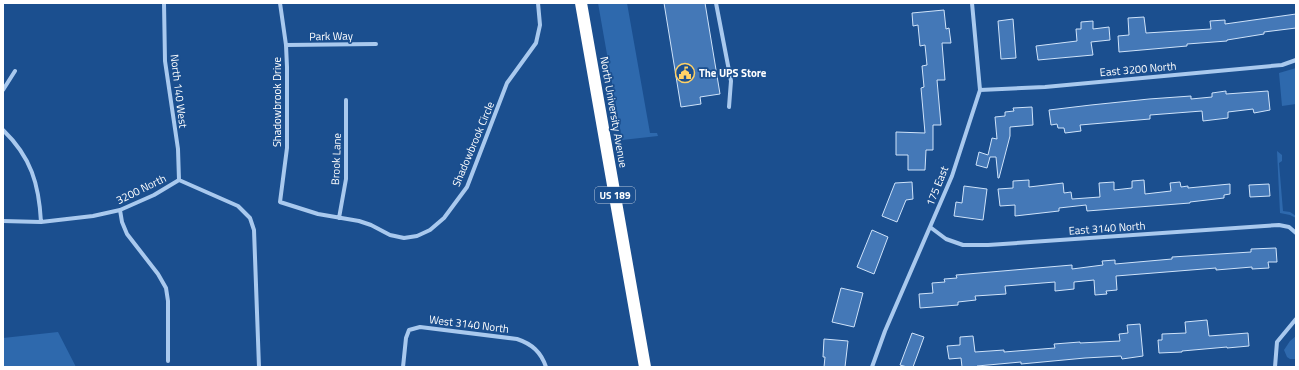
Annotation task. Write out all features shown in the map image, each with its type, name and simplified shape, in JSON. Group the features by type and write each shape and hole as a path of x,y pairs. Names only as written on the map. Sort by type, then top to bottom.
{"highway":[{"name":"North University Avenue","path":"582,3 645,367"}],"street":[{"name":"North 140 West","path":"164,3 165,61 178,149 179,180"},
{"name":"Shadowbrook Drive","path":"280,3 288,67 287,148 280,202"},
{"name":"Shadowbrook Circle","path":"280,202 318,214 371,225 390,235 404,238 417,236 430,230 444,218 467,187 507,83 536,43 540,25 538,3"},
{"path":"716,3 731,81 729,107"},
{"name":"175 East","path":"872,367 885,330 952,176 980,90 972,3"},
{"name":"Park Way","path":"286,45 376,44"},
{"name":"East 3200 North","path":"980,90 1045,87 1282,65 1296,60"},
{"path":"3,90 15,71"},
{"name":"Brook Lane","path":"339,218 346,179 346,100"},
{"path":"3,130 17,145 28,163 36,182 39,194 41,222"},
{"name":"3200 North","path":"3,221 41,222 93,216 120,210 154,195 179,180 238,206 250,218 254,230 259,367"},
{"path":"120,210 127,234 158,274 166,288 168,301 168,361"},
{"name":"East 3140 North","path":"930,228 946,239 963,245 988,246 1279,225 1289,227 1296,233"},
{"path":"1275,367 1276,342 1296,319"},
{"name":"West 3140 North","path":"403,367 406,338 409,330 420,327 517,339 527,342 539,352 546,367"}],"shaded area":[{"path":"598,3 627,3 650,133 657,133 658,136 622,140"},
{"path":"1296,68 1296,104 1282,106 1279,73"},
{"path":"1277,151 1282,155 1282,161 1279,163 1283,211 1290,212 1296,216 1296,218 1280,213"},
{"path":"58,332 76,367 3,367 3,338"},
{"path":"1296,336 1296,359 1290,359 1287,357 1284,350 1290,341"}],"building":[{"path":"664,3 705,3 720,94 700,97 701,104 681,107"},
{"path":"944,10 946,29 949,28 951,43 942,43 945,80 937,80 941,125 933,125 933,150 926,150 925,170 908,170 908,155 896,155 896,132 925,133 921,88 924,87 922,66 927,65 925,45 920,46 918,25 913,26 912,13"},
{"path":"1296,14 1296,28 1264,32 1264,34 1227,41 1119,52 1118,36 1129,35 1128,18 1144,17 1146,33 1211,29 1210,21 1225,20 1225,24"},
{"path":"1013,19 1016,58 1001,59 998,21"},
{"path":"1093,21 1093,29 1109,27 1110,40 1091,42 1093,55 1038,60 1036,46 1077,41 1076,29 1081,29 1081,22"},
{"path":"1226,91 1226,94 1268,91 1270,110 1254,113 1253,109 1228,112 1228,118 1203,121 1202,111 1150,115 1150,119 1080,125 1081,131 1065,133 1064,128 1058,128 1057,124 1051,125 1049,110 1149,99 1191,96 1191,99 1212,97 1212,93"},
{"path":"1032,107 1033,125 1010,127 1010,136 999,178 996,157 990,157 987,168 976,165 979,152 988,155 992,138 997,139 995,117 1005,116 1005,112 1014,111 1013,108"},
{"path":"1029,180 1029,187 1063,183 1064,193 1071,192 1072,199 1100,197 1099,183 1114,182 1114,190 1132,188 1132,181 1144,180 1145,194 1171,191 1170,183 1180,182 1181,187 1188,186 1188,188 1230,184 1230,194 1224,195 1224,198 1190,203 1087,211 1086,205 1059,208 1059,211 1015,216 1015,205 1000,206 998,189 1013,188 1013,181"},
{"path":"912,182 913,199 906,200 897,222 882,216 895,183"},
{"path":"1269,184 1270,196 1250,197 1249,185"},
{"path":"964,186 987,189 983,220 954,216 956,202 962,203"},
{"path":"872,230 888,237 874,274 857,267"},
{"path":"1276,248 1277,262 1268,262 1269,268 1252,269 1252,267 1216,270 1216,268 1116,276 1117,290 1106,291 1107,294 1095,295 1094,280 1074,282 1074,289 1055,291 1055,282 1005,286 1006,294 975,296 976,300 958,302 958,305 920,308 919,294 933,293 932,283 945,282 944,279 957,278 956,275 1072,265 1072,269 1103,265 1102,261 1115,260 1115,264 1172,259 1172,257 1251,252 1251,249"},
{"path":"841,288 863,293 854,327 832,322"},
{"path":"1207,320 1209,336 1248,333 1249,346 1159,353 1158,340 1162,340 1162,334 1186,333 1185,322"},
{"path":"1140,324 1143,356 1122,359 1121,356 962,367 961,358 949,359 947,346 960,345 960,337 973,336 975,352 1004,350 1004,352 1055,348 1054,344 1120,341 1119,334 1128,333 1127,325"},
{"path":"912,333 924,337 913,367 907,367 900,365"},
{"path":"824,339 848,341 845,367 824,367"}],"place":[{"name":"The UPS Store","path":"685,73"}]}
